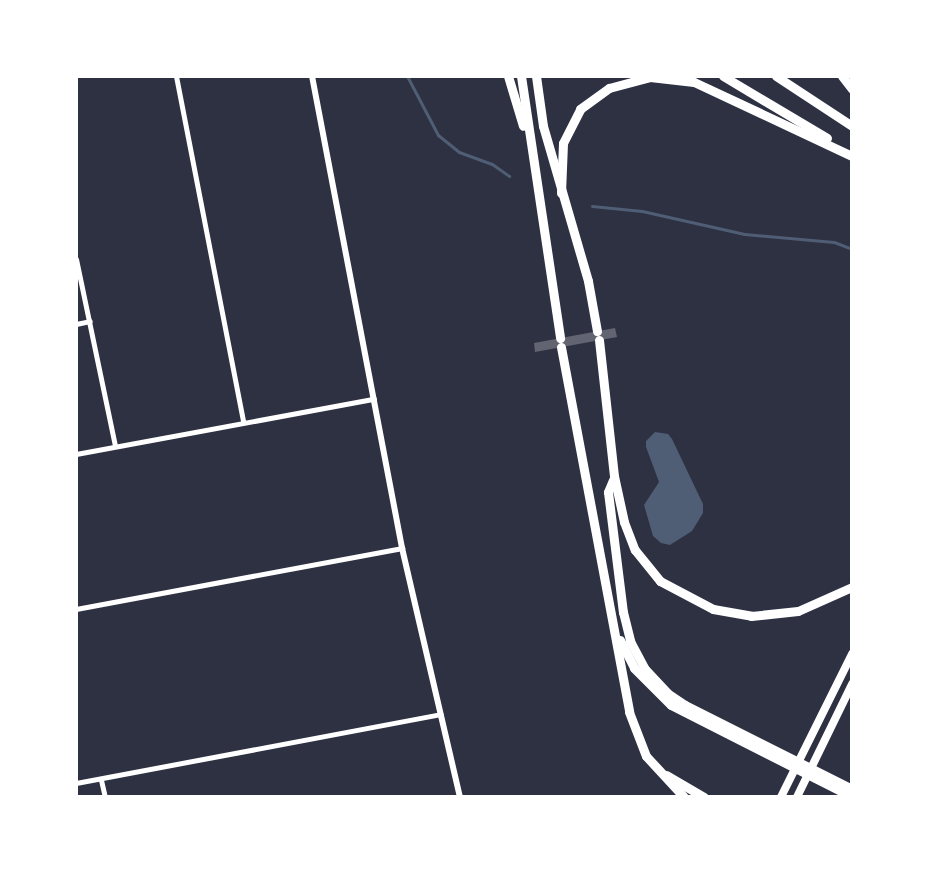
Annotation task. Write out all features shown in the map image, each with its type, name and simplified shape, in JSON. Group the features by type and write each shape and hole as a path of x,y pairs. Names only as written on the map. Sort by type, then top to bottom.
{"highway":[{"path":"508,76 513,103 528,138"},
{"path":"521,76 528,138 539,188 546,262 629,712 646,756 684,797"},
{"path":"536,76 543,126 588,281 598,336 614,476 624,522 635,550 660,581 692,601 735,614 778,615 823,603 852,587"},
{"path":"723,76 852,154"},
{"path":"776,76 852,126"},
{"path":"842,76 852,89"},
{"path":"561,193 563,143 580,109 609,88 650,77 694,82 852,154"},
{"path":"614,476 608,492 623,612 630,641 645,669 667,693 685,705 852,789"},
{"path":"613,626 634,668 671,705 852,797"},
{"path":"781,797 852,654"},
{"path":"797,797 851,689"},
{"path":"646,756 663,773 704,797"}],"street":[{"path":"176,76 243,422"},
{"path":"312,76 402,548 460,797"},
{"path":"76,259 115,445"},
{"path":"76,324 90,321"},
{"path":"76,454 376,399"},
{"path":"76,609 402,548"},
{"path":"76,783 441,714"},
{"path":"101,780 105,797"}],"water":[{"path":"655,432 668,434 672,439 703,504 703,513 692,531 670,545 661,543 653,536 644,505 659,482 646,447 646,441"}],"building":[{"path":"615,328 617,337 535,352 534,343"}],"waterway":[{"path":"407,76 438,135 459,152 492,164 509,176"},
{"path":"592,206 642,211 744,234 834,242 852,249"}]}
